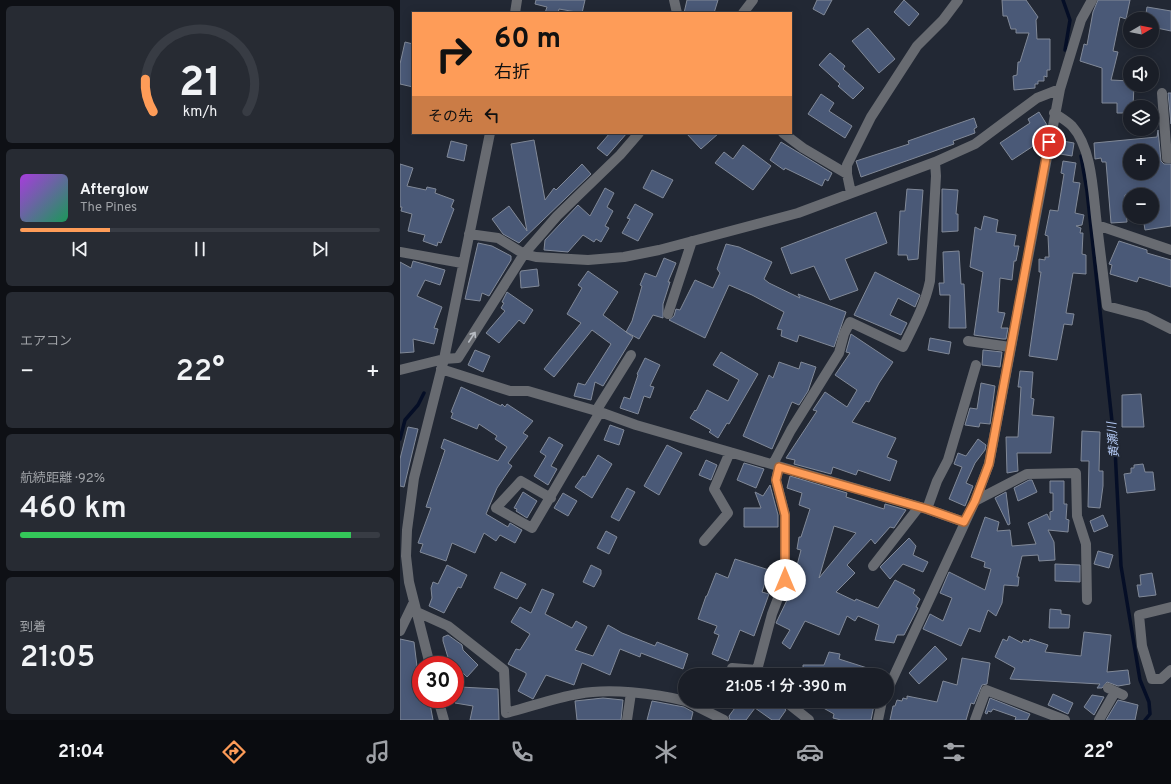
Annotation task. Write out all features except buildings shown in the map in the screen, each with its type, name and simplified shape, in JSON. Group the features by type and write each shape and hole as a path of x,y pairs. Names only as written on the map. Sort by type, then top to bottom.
{"street":[{"path":"515,12 517,0"},
{"path":"674,0 677,12"},
{"path":"744,12 753,0"},
{"path":"851,193 847,174 847,165 857,144 891,83 908,62 917,46 943,20 958,0"},
{"path":"894,676 975,501 989,464 1010,348 1029,258 1054,113 1082,20 1092,0"},
{"path":"469,234 498,238 524,254 536,257 588,260 624,257 692,241 798,213 935,162 975,144 1037,98 1060,89"},
{"path":"1162,93 1167,158 1171,158"},
{"path":"1054,113 1071,125 1083,145 1088,160 1107,306 1146,316 1171,329"},
{"path":"428,656 403,554 414,478 442,364 490,134"},
{"path":"400,370 442,364 458,358 524,254 557,216 620,155 638,134"},
{"path":"784,134 803,148 847,174"},
{"path":"760,668 772,614 785,580 785,515 776,480 776,465 791,430 839,353 844,334 850,322 903,347 917,320 927,294 930,281 936,176 935,162"},
{"path":"1097,225 1171,250"},
{"path":"668,314 692,241"},
{"path":"400,252 462,263"},
{"path":"968,341 1010,348"},
{"path":"551,498 521,481 496,508 532,528 551,498 598,411 631,355"},
{"path":"442,364 510,391 528,391 598,411 636,425 923,508 964,522"},
{"path":"873,566 923,508 948,460 976,365"},
{"path":"704,541 728,513 714,489 730,452"},
{"path":"975,501 1027,474 1076,473 1077,516 1086,544 1087,600"},
{"path":"400,631 415,607"},
{"path":"415,607 448,626 504,670 506,713 578,694 631,693 663,695 678,699"},
{"path":"1171,607 1139,615 1142,646 1152,679 1162,679 1171,670"},
{"path":"975,720 986,690 1065,720"},
{"path":"1099,720 1115,692"},
{"path":"627,720 631,693"},
{"path":"441,708 444,720"},
{"path":"699,708 724,720"},
{"path":"794,708 809,720"},
{"path":"878,720 881,708"}],"waterway":[{"name":"黄瀬川","path":"1063,0 1070,20 1065,50"},
{"name":"黄瀬川","path":"1081,156 1087,191 1115,449 1121,566 1140,680 1149,702 1150,714 1145,720"},
{"path":"400,439 405,420 418,405 424,393"}],"route":[{"path":"785,580 785,515 776,480 779,467 927,509 964,522 975,501 989,464 1002,389 1029,258 1049,142"}]}
